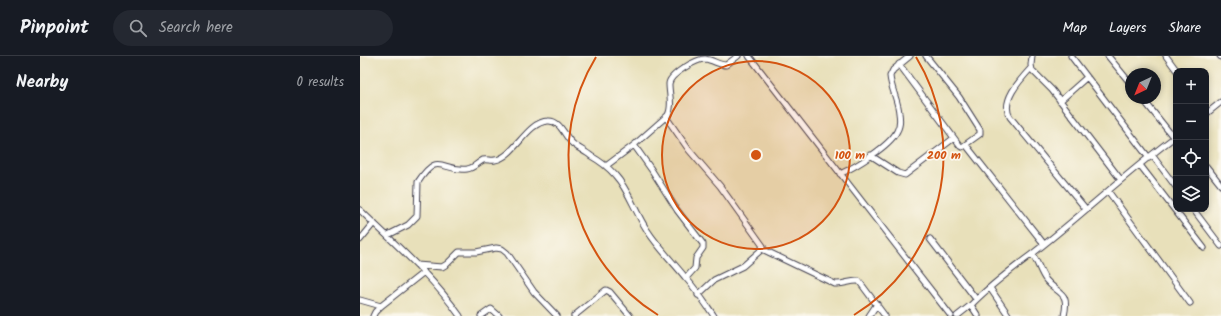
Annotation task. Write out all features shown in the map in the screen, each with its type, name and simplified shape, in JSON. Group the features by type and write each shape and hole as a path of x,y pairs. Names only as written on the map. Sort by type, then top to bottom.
{"street":[{"path":"606,166 634,145 666,117 670,108 670,79 682,69 699,61 708,60 726,65 738,56"},
{"path":"749,56 951,316"},
{"path":"840,174 854,167 891,139 899,128 898,104 890,76 891,72 910,56"},
{"path":"899,64 960,146 966,145 980,134 980,130 959,97 926,56"},
{"path":"1032,56 1031,68 1014,90 1007,112 1086,209"},
{"path":"1071,56 1150,157 1173,184"},
{"path":"1108,56 1125,77"},
{"path":"1166,56 1175,68"},
{"path":"1031,68 1060,101 1121,180"},
{"path":"1060,101 1087,77"},
{"path":"1209,110 1221,102"},
{"path":"1147,104 1173,135"},
{"path":"666,117 689,150 720,186 762,244 762,248"},
{"path":"388,235 408,225 415,219 418,211 417,184 432,165 438,164 469,169 483,160 499,159 539,124 545,121 556,123 572,143 606,166 621,182 639,218 647,230 686,278 714,316"},
{"path":"870,155 898,174 905,175 954,138"},
{"path":"957,316 1001,277 1032,254 1173,139"},
{"path":"634,145 681,215 703,244 703,248 696,258 695,268 686,278"},
{"path":"966,145 1044,244"},
{"path":"1140,165 1204,248"},
{"path":"1209,170 1221,185"},
{"path":"1108,191 1190,303"},
{"path":"360,210 388,235 424,272 440,289 460,316"},
{"path":"1195,212 1221,246"},
{"path":"360,240 374,223"},
{"path":"930,239 976,299"},
{"path":"417,265 442,266 447,264 459,252 476,252 496,248 502,249 507,253 534,292 557,316"},
{"path":"698,294 714,280 743,266 762,248"},
{"path":"762,248 835,284 844,284 855,280 859,281 885,316"},
{"path":"1032,254 1046,280 1064,297 1066,306 1064,316"},
{"path":"373,316 374,312 424,272"},
{"path":"990,288 1009,316"},
{"path":"574,316 606,290 610,292 630,316"},
{"path":"360,300 381,306"},
{"path":"869,316 876,304"},
{"path":"971,305 978,316"},
{"path":"481,316 491,309 499,316"}]}
